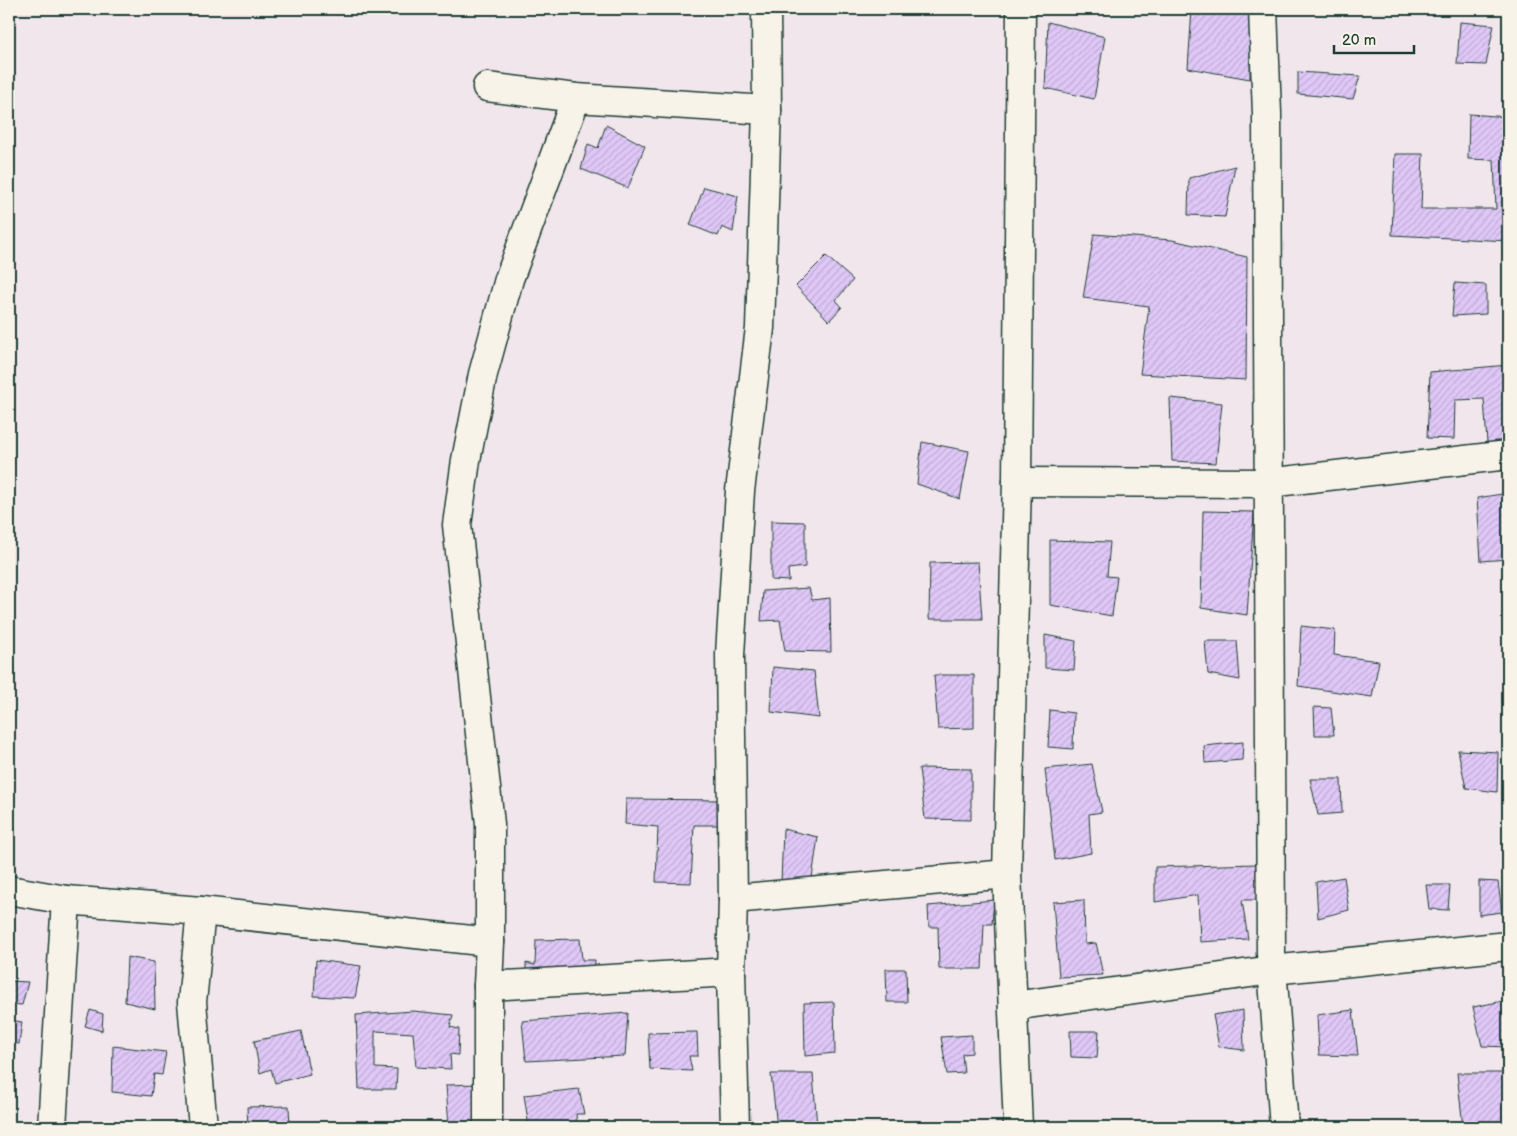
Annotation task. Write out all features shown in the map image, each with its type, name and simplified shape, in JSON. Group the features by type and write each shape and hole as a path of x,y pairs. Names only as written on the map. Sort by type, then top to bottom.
{"street":[{"path":"735,1127 731,972 733,899 730,655 740,491 760,328 767,110 766,9"},
{"path":"1018,1127 1007,874 1017,482 1021,9"},
{"path":"1263,9 1268,114 1268,483 1272,970 1284,1127"},
{"path":"488,87 576,98 767,110"},
{"path":"488,1127 490,824 458,525 466,460 483,374 509,279 576,98"},
{"path":"1017,482 1268,483 1508,455"},
{"path":"733,899 1007,874"},
{"path":"9,890 66,900 201,911 490,942"},
{"path":"52,1127 66,900"},
{"path":"201,911 192,1002 203,1127"},
{"path":"1013,1006 1272,970 1508,946"},
{"path":"488,986 731,972"}],"building":[{"path":"1192,9 1251,9 1250,79 1188,68"},
{"path":"1048,22 1105,37 1094,99 1045,88"},
{"path":"1460,22 1494,25 1486,65 1457,64"},
{"path":"1298,72 1360,76 1353,99 1298,94"},
{"path":"1469,114 1508,117 1508,241 1392,235 1395,154 1423,154 1421,209 1496,209 1494,160 1468,159"},
{"path":"606,125 645,146 628,188 581,169 588,144 598,148"},
{"path":"1235,166 1225,217 1188,215 1189,178"},
{"path":"704,187 738,196 733,232 722,227 718,236 690,225"},
{"path":"1094,234 1172,240 1247,257 1246,380 1140,374 1149,306 1083,298"},
{"path":"826,256 853,280 836,300 842,307 829,321 796,286"},
{"path":"1455,283 1486,285 1486,314 1452,316"},
{"path":"1508,365 1508,446 1487,443 1484,399 1455,400 1454,439 1427,438 1430,372"},
{"path":"1170,398 1222,403 1216,463 1172,461"},
{"path":"922,442 969,451 960,499 917,484"},
{"path":"1508,493 1508,559 1481,561 1477,498"},
{"path":"1203,511 1254,512 1247,615 1201,608"},
{"path":"771,521 805,522 805,567 788,569 789,581 771,580"},
{"path":"1050,540 1110,542 1107,576 1117,577 1112,616 1050,605"},
{"path":"978,562 982,619 929,619 930,563"},
{"path":"809,588 812,600 830,598 831,652 785,651 780,620 761,621 763,591"},
{"path":"1301,626 1335,630 1334,655 1379,661 1372,697 1298,686"},
{"path":"1045,635 1076,641 1074,670 1045,668"},
{"path":"1205,641 1237,641 1240,680 1208,674"},
{"path":"773,667 814,671 819,718 771,712"},
{"path":"934,675 974,675 974,728 938,729"},
{"path":"1314,707 1331,708 1334,735 1315,735"},
{"path":"1050,710 1074,713 1073,749 1048,747"},
{"path":"1243,742 1242,760 1205,763 1204,746"},
{"path":"1458,750 1498,752 1497,792 1466,788"},
{"path":"1092,764 1102,812 1089,814 1091,853 1055,860 1045,769"},
{"path":"919,768 971,769 971,820 925,819"},
{"path":"1310,779 1341,779 1342,813 1318,815"},
{"path":"626,799 724,800 722,825 694,825 691,883 656,882 658,827 625,824"},
{"path":"783,829 818,837 811,885 781,883"},
{"path":"1256,864 1259,900 1242,900 1248,939 1200,942 1198,895 1155,902 1155,867"},
{"path":"1344,877 1349,910 1318,918 1316,882"},
{"path":"1479,881 1498,882 1502,912 1479,915"},
{"path":"1426,885 1450,885 1448,910 1429,909"},
{"path":"994,900 992,924 984,924 982,969 939,969 938,927 929,927 928,906"},
{"path":"1084,900 1085,944 1096,943 1103,975 1059,977 1053,902"},
{"path":"580,939 582,960 595,960 594,975 526,979 526,963 535,965 536,940"},
{"path":"127,957 154,962 155,1009 125,1002"},
{"path":"316,960 361,966 355,998 314,996"},
{"path":"886,969 906,969 907,1002 887,1002"},
{"path":"9,981 28,982 22,1005 9,1004"},
{"path":"1508,1000 1508,1047 1482,1046 1473,1007"},
{"path":"834,1002 835,1053 805,1056 804,1003"},
{"path":"90,1010 103,1014 102,1031 85,1026"},
{"path":"1243,1010 1244,1050 1219,1047 1213,1015"},
{"path":"1353,1010 1358,1056 1319,1055 1317,1015"},
{"path":"413,1011 453,1015 450,1027 459,1029 458,1055 450,1054 451,1069 416,1067 413,1033 375,1031 375,1068 397,1069 396,1089 359,1089 356,1015"},
{"path":"628,1013 625,1056 526,1061 522,1021"},
{"path":"9,1020 22,1022 19,1044 9,1043"},
{"path":"301,1031 310,1074 275,1083 271,1069 260,1073 254,1041"},
{"path":"1070,1031 1099,1031 1097,1058 1071,1057"},
{"path":"697,1032 698,1056 689,1056 692,1071 650,1069 648,1033"},
{"path":"972,1035 972,1053 962,1054 964,1073 947,1074 941,1037"},
{"path":"113,1046 166,1052 162,1075 154,1074 151,1096 112,1092"},
{"path":"1457,1073 1508,1073 1508,1127 1463,1127"},
{"path":"771,1074 813,1074 817,1127 777,1127"},
{"path":"478,1084 479,1126 449,1127 446,1085"},
{"path":"579,1089 584,1114 576,1114 577,1127 529,1127 524,1095"},
{"path":"289,1106 290,1127 248,1127 247,1107"},
{"path":"1109,1125 1110,1127 1066,1127"}]}
